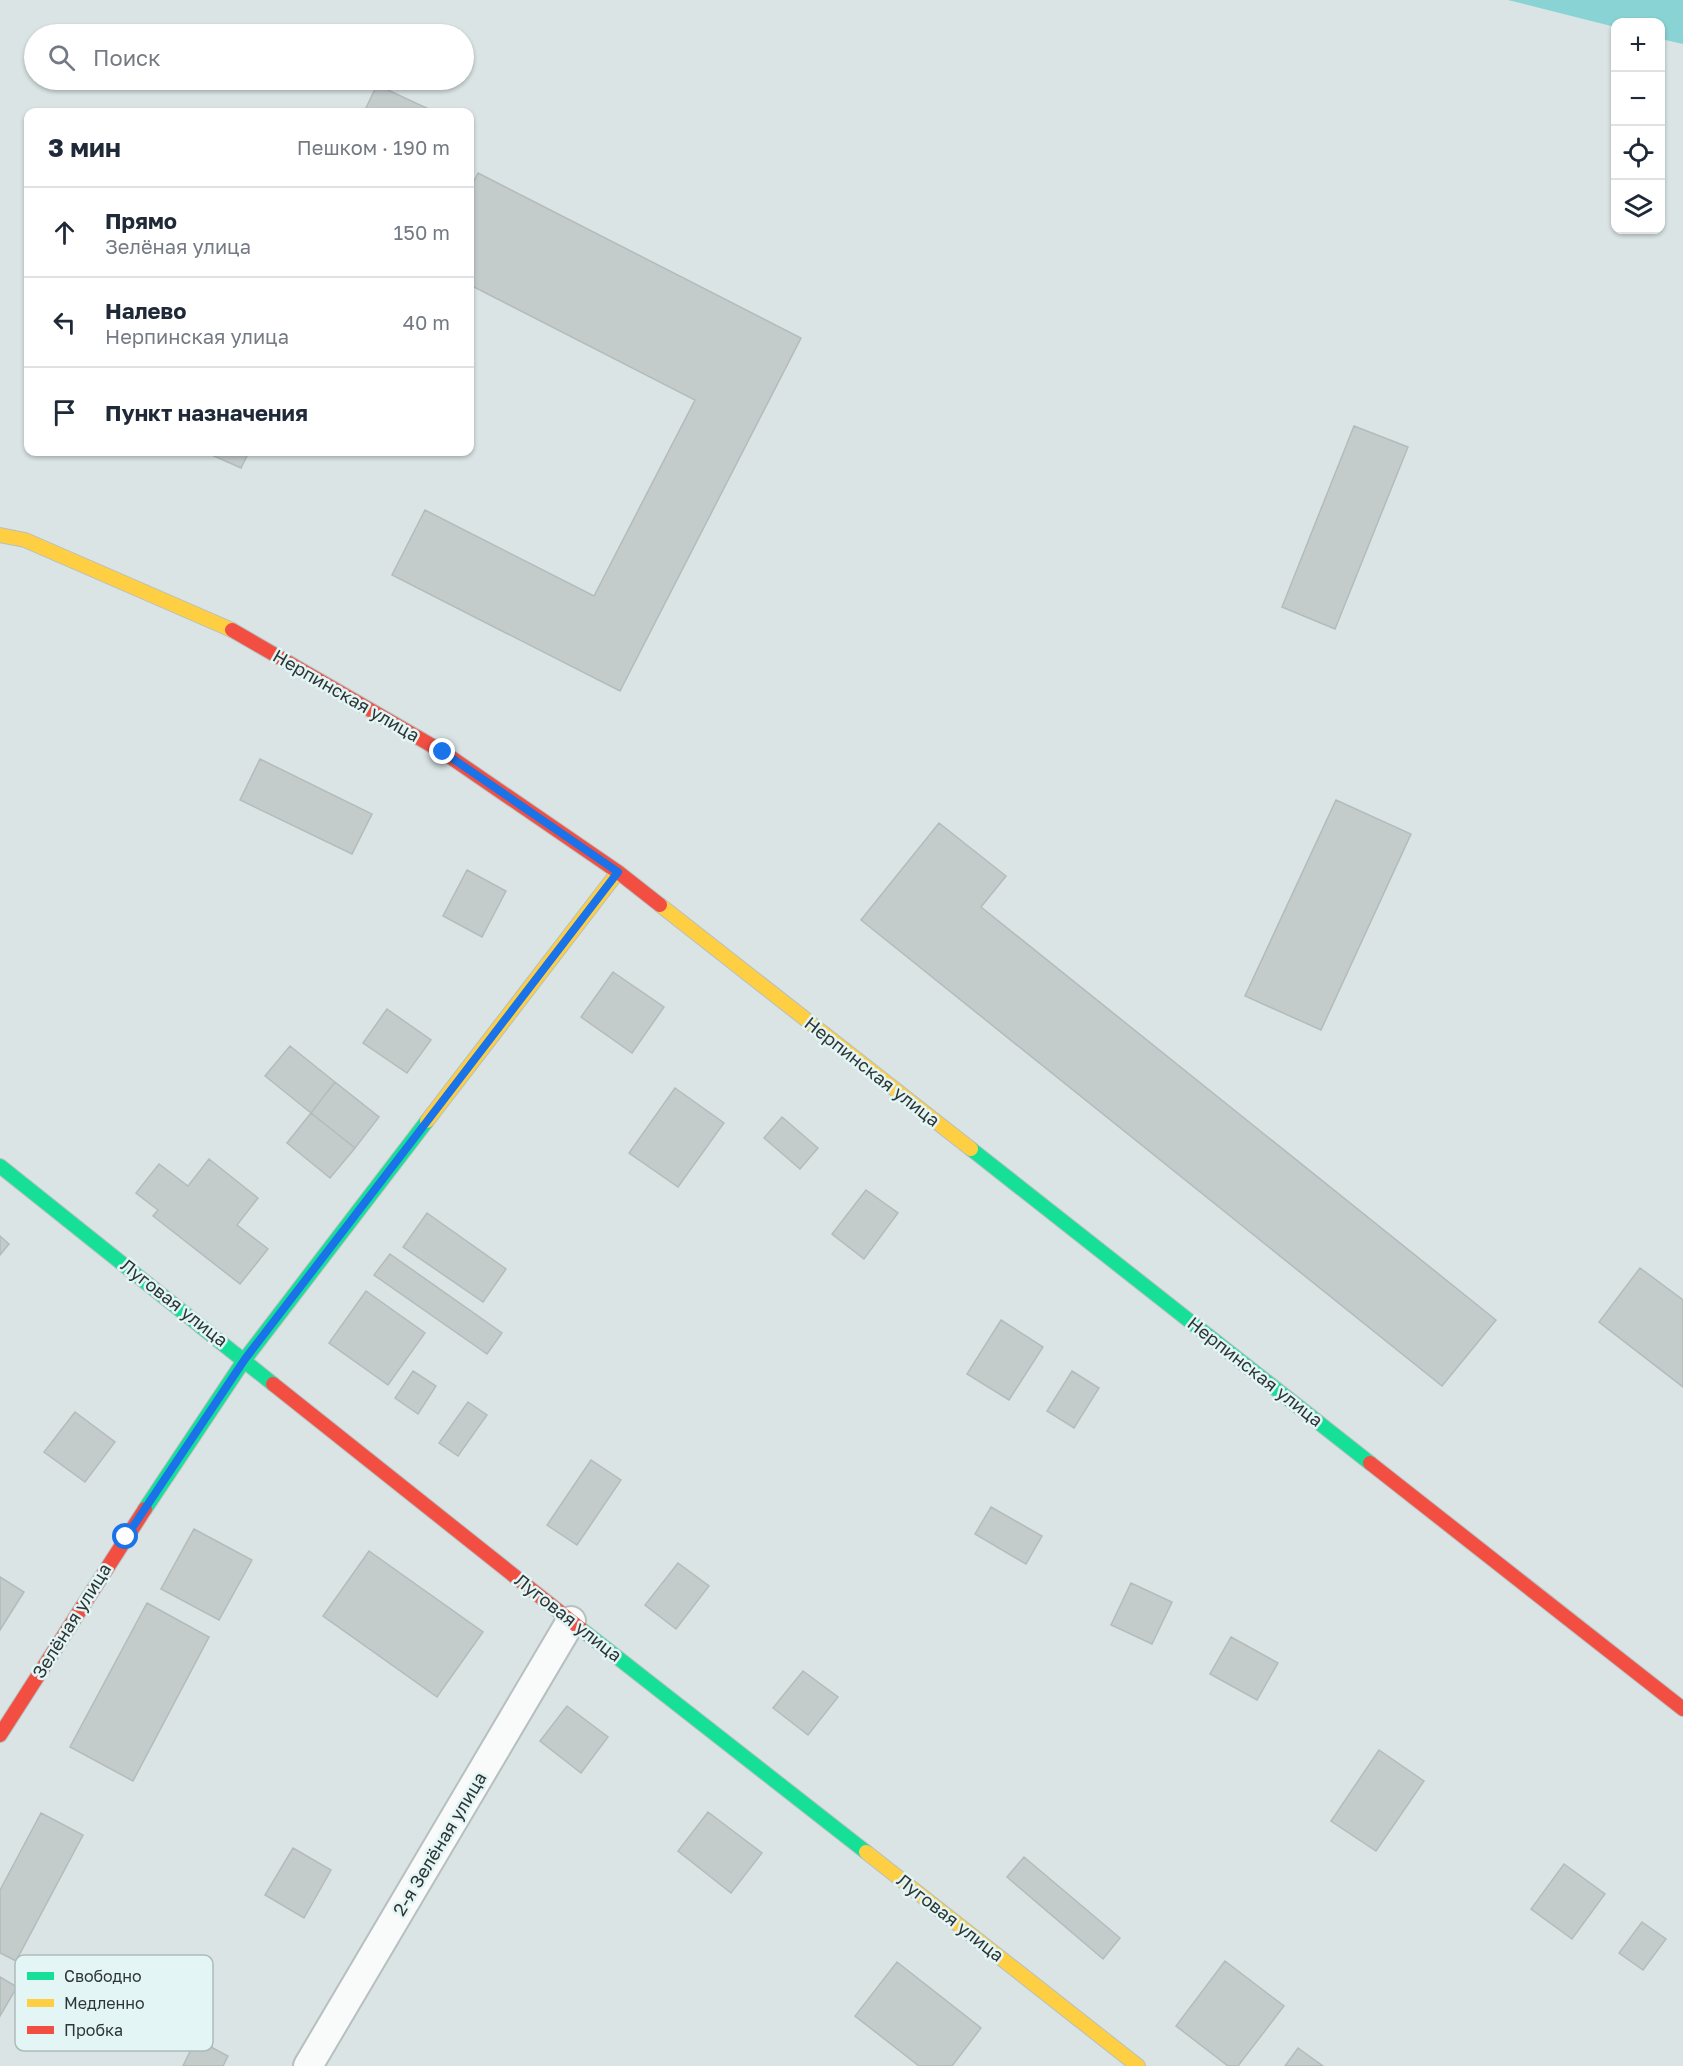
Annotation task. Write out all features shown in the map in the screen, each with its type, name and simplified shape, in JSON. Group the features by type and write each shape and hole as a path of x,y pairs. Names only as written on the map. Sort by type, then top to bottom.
{"street":[{"name":"Нерпинская улица","path":"0,535 25,540 238,633 443,752 618,872 1683,1709"},
{"name":"Зелёная улица","path":"0,1735 126,1537 245,1359 618,872"},
{"name":"Луговая улица","path":"0,1166 245,1359 571,1622 1138,2066"},
{"name":"2-я Зелёная улица","path":"308,2066 571,1622"}],"water":[{"path":"1508,0 1683,0 1683,44 1665,40 1665,18 1611,18 1611,26"}],"building":[{"path":"375,90 388,90 426,108 366,108"},
{"path":"478,173 801,338 620,691 392,575 425,510 594,596 695,400 474,287 474,181"},
{"path":"1354,426 1408,447 1335,629 1282,607"},
{"path":"214,456 247,456 241,468"},
{"path":"260,759 372,814 352,854 240,800"},
{"path":"1336,800 1411,834 1321,1030 1245,996"},
{"path":"939,823 1006,876 981,907 1496,1320 1442,1386 861,920"},
{"path":"467,870 506,891 482,937 443,916"},
{"path":"613,972 664,1007 632,1053 581,1017"},
{"path":"387,1009 431,1040 407,1073 363,1043"},
{"path":"290,1046 335,1082 311,1113 265,1076"},
{"path":"335,1082 379,1117 355,1148 311,1113"},
{"path":"675,1088 724,1123 678,1187 629,1153"},
{"path":"311,1113 355,1148 330,1178 287,1143"},
{"path":"782,1117 818,1148 800,1169 764,1138"},
{"path":"209,1159 258,1198 237,1225 268,1249 240,1284 153,1216 158,1210 136,1193 159,1164 188,1186"},
{"path":"866,1190 898,1213 864,1259 832,1234"},
{"path":"427,1213 506,1269 483,1302 403,1247"},
{"path":"0,1236 9,1244 0,1255"},
{"path":"390,1254 502,1333 487,1354 374,1275"},
{"path":"1640,1268 1683,1300 1683,1387 1599,1322"},
{"path":"366,1291 425,1333 388,1385 329,1343"},
{"path":"1001,1320 1043,1347 1009,1400 967,1374"},
{"path":"413,1371 436,1386 418,1414 395,1398"},
{"path":"1072,1371 1099,1388 1074,1428 1047,1411"},
{"path":"468,1402 487,1415 458,1456 439,1443"},
{"path":"75,1412 115,1442 85,1482 44,1452"},
{"path":"591,1460 621,1480 577,1545 547,1525"},
{"path":"991,1507 1042,1536 1026,1564 975,1534"},
{"path":"194,1529 252,1560 219,1620 161,1589"},
{"path":"369,1551 483,1632 437,1697 323,1616"},
{"path":"678,1563 709,1586 676,1629 645,1605"},
{"path":"0,1577 24,1592 0,1630"},
{"path":"1131,1583 1172,1602 1152,1644 1111,1625"},
{"path":"147,1603 209,1637 133,1781 70,1747"},
{"path":"1231,1637 1278,1663 1257,1700 1210,1674"},
{"path":"803,1671 838,1697 808,1735 773,1708"},
{"path":"567,1706 608,1737 581,1773 540,1741"},
{"path":"1379,1750 1424,1781 1376,1851 1331,1821"},
{"path":"708,1812 762,1853 731,1893 678,1851"},
{"path":"41,1813 83,1835 19,1955 15,1955 15,1960 0,1953 0,1890"},
{"path":"293,1848 331,1870 304,1918 265,1895"},
{"path":"1024,1857 1120,1938 1103,1959 1007,1877"},
{"path":"1564,1864 1605,1894 1572,1939 1531,1909"},
{"path":"1642,1922 1666,1939 1643,1970 1619,1953"},
{"path":"1225,1961 1284,2006 1238,2066 1228,2066 1176,2026"},
{"path":"897,1962 981,2028 952,2066 919,2066 855,2016"},
{"path":"0,1977 15,1986 15,1990 0,2016"},
{"path":"213,2048 228,2056 223,2066 183,2066 190,2051 213,2051"},
{"path":"1298,2048 1323,2066 1285,2066"}],"traffic: fast":[{"path":"145,1509 245,1359 427,1121"},
{"path":"971,1149 1370,1463"},
{"path":"0,1166 273,1384"},
{"path":"581,1629 866,1852"}],"traffic: slow":[{"path":"0,535 25,540 232,630"},
{"path":"427,1121 618,872"},
{"path":"660,905 971,1149"},
{"path":"866,1852 1138,2066"}],"traffic: jam":[{"path":"232,630 443,752 618,872 660,905"},
{"path":"273,1384 581,1629"},
{"path":"1370,1463 1683,1709"},
{"path":"0,1735 145,1509"}],"route":[{"path":"126,1537 245,1359 618,872 443,752"}]}
